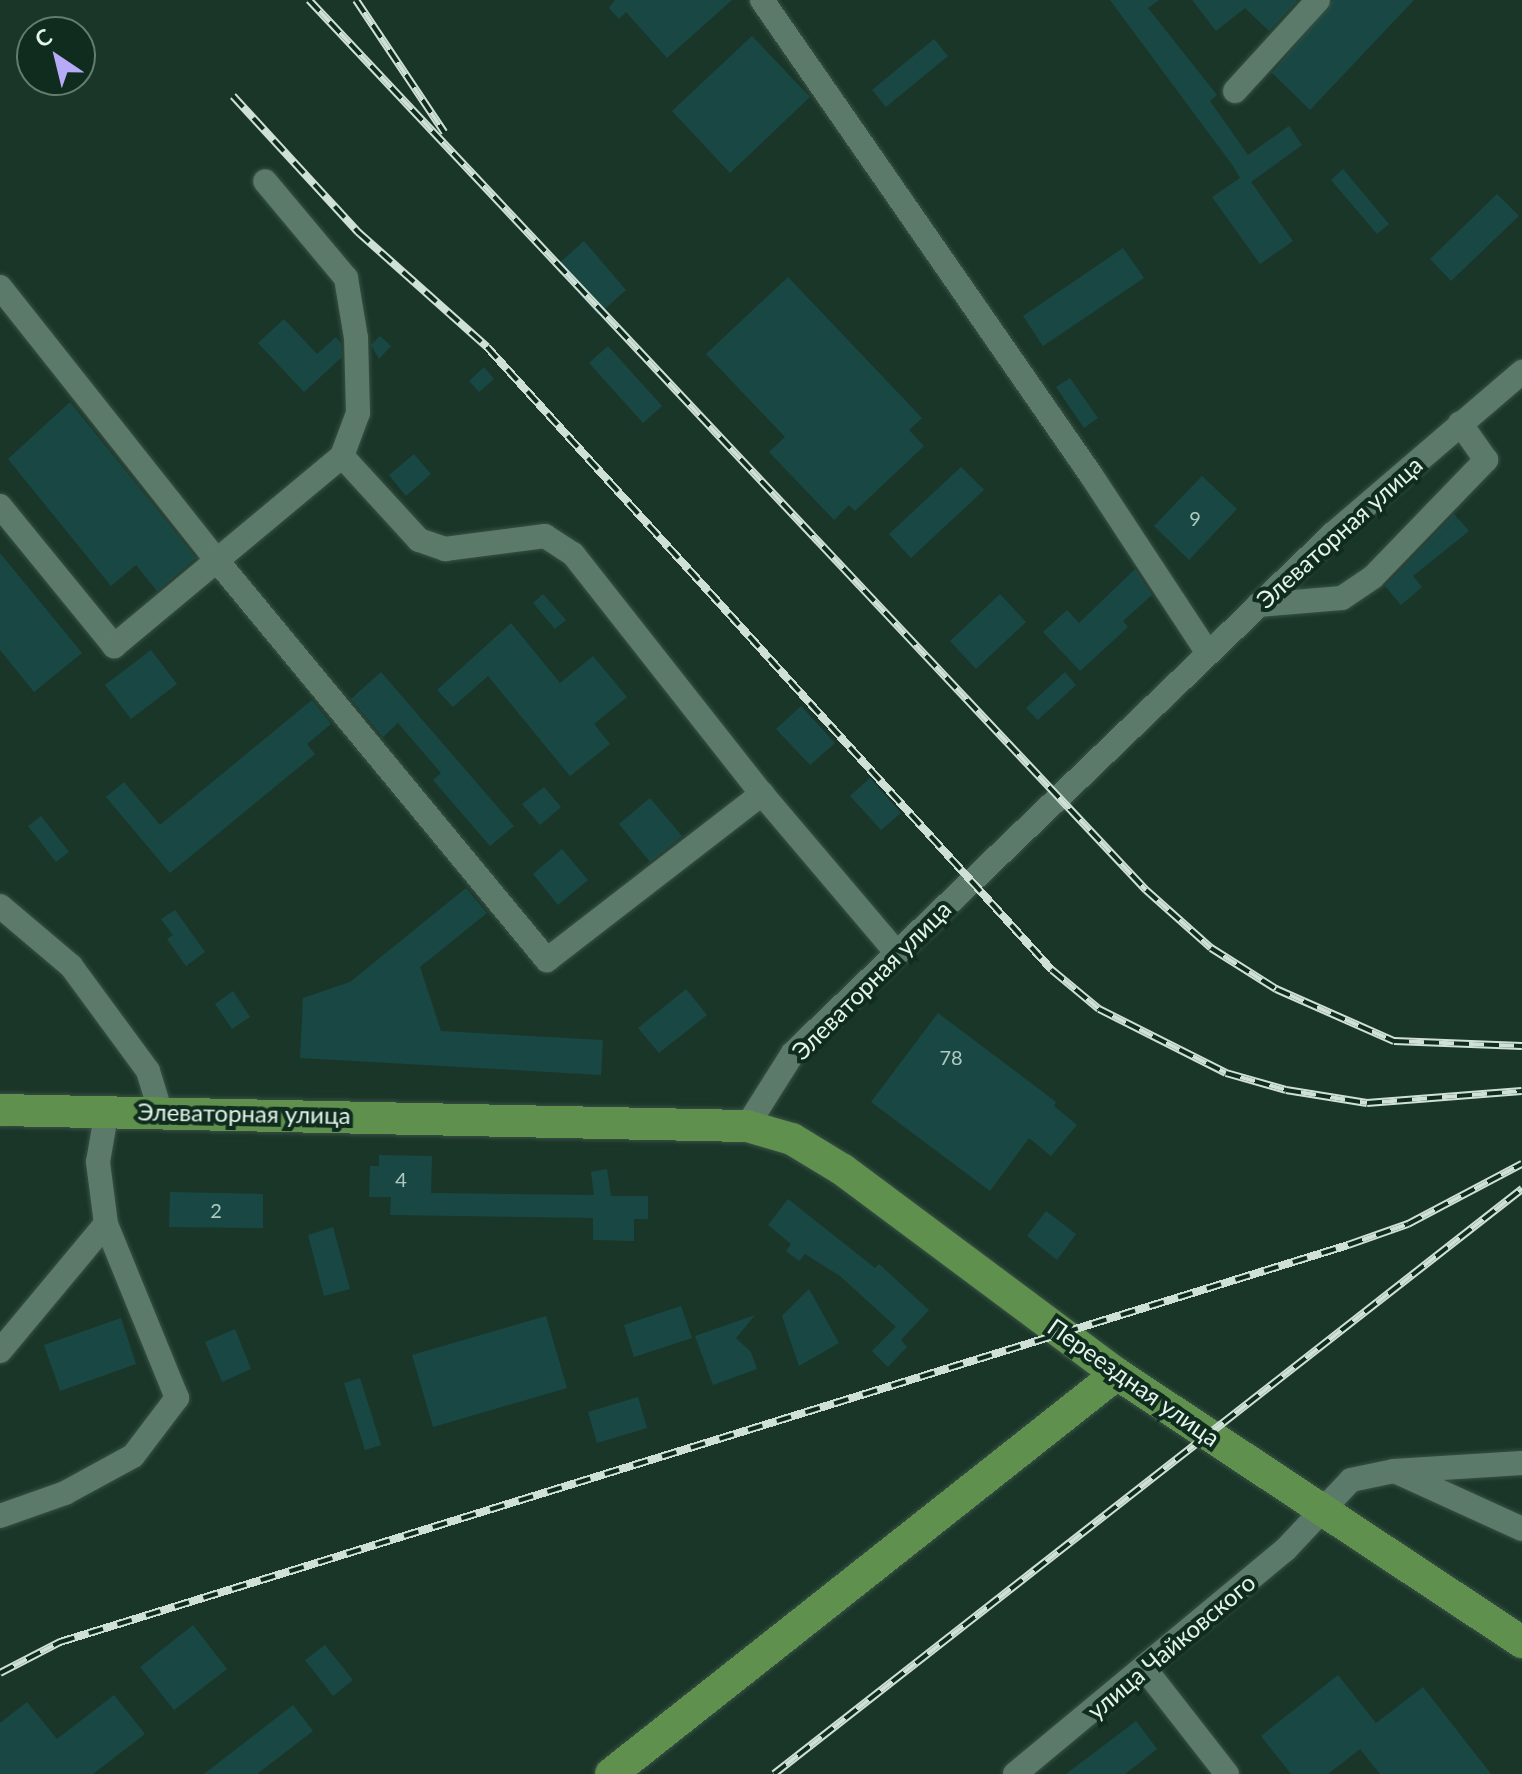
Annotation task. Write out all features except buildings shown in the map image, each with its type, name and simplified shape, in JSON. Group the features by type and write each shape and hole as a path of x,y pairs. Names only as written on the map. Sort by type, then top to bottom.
{"main road":[{"name":"Элеваторная улица","path":"0,1110 160,1110 747,1126"},
{"name":"Переездная улица","path":"747,1126 792,1139 843,1170 1117,1374 1522,1642"},
{"path":"611,1774 1117,1374"}],"street":[{"path":"762,0 1091,475 1208,653"},
{"path":"1235,91 1318,0"},
{"path":"0,506 114,646 219,563 342,456 358,413 356,338 346,278 265,181"},
{"path":"0,287 219,563 547,960 762,794"},
{"name":"Элеваторная улица","path":"747,1126 793,1053 1258,605 1460,423 1522,372"},
{"path":"1258,605 1342,598 1373,577 1486,460 1460,423"},
{"path":"342,456 419,540 445,549 545,536 573,554 762,794 897,953"},
{"path":"0,906 71,966 148,1071 160,1110"},
{"path":"0,1516 65,1493 133,1456 177,1398 106,1224 98,1162 107,1110"},
{"path":"0,1351 106,1224"},
{"name":"улица Чайковского","path":"1015,1774 1285,1550 1319,1509 1351,1480 1394,1471 1522,1463"},
{"path":"1394,1471 1522,1529"},
{"path":"1145,1669 1227,1774"}],"railway":[{"path":"309,0 1146,890 1211,948 1276,989 1394,1041 1522,1046"},
{"path":"356,0 444,132"},
{"path":"233,96 358,232 487,347 1052,970 1099,1009 1226,1073 1286,1090 1367,1103 1522,1091"},
{"path":"0,1673 60,1642 1348,1245 1408,1224 1522,1164"},
{"path":"774,1774 1522,1189"}]}
